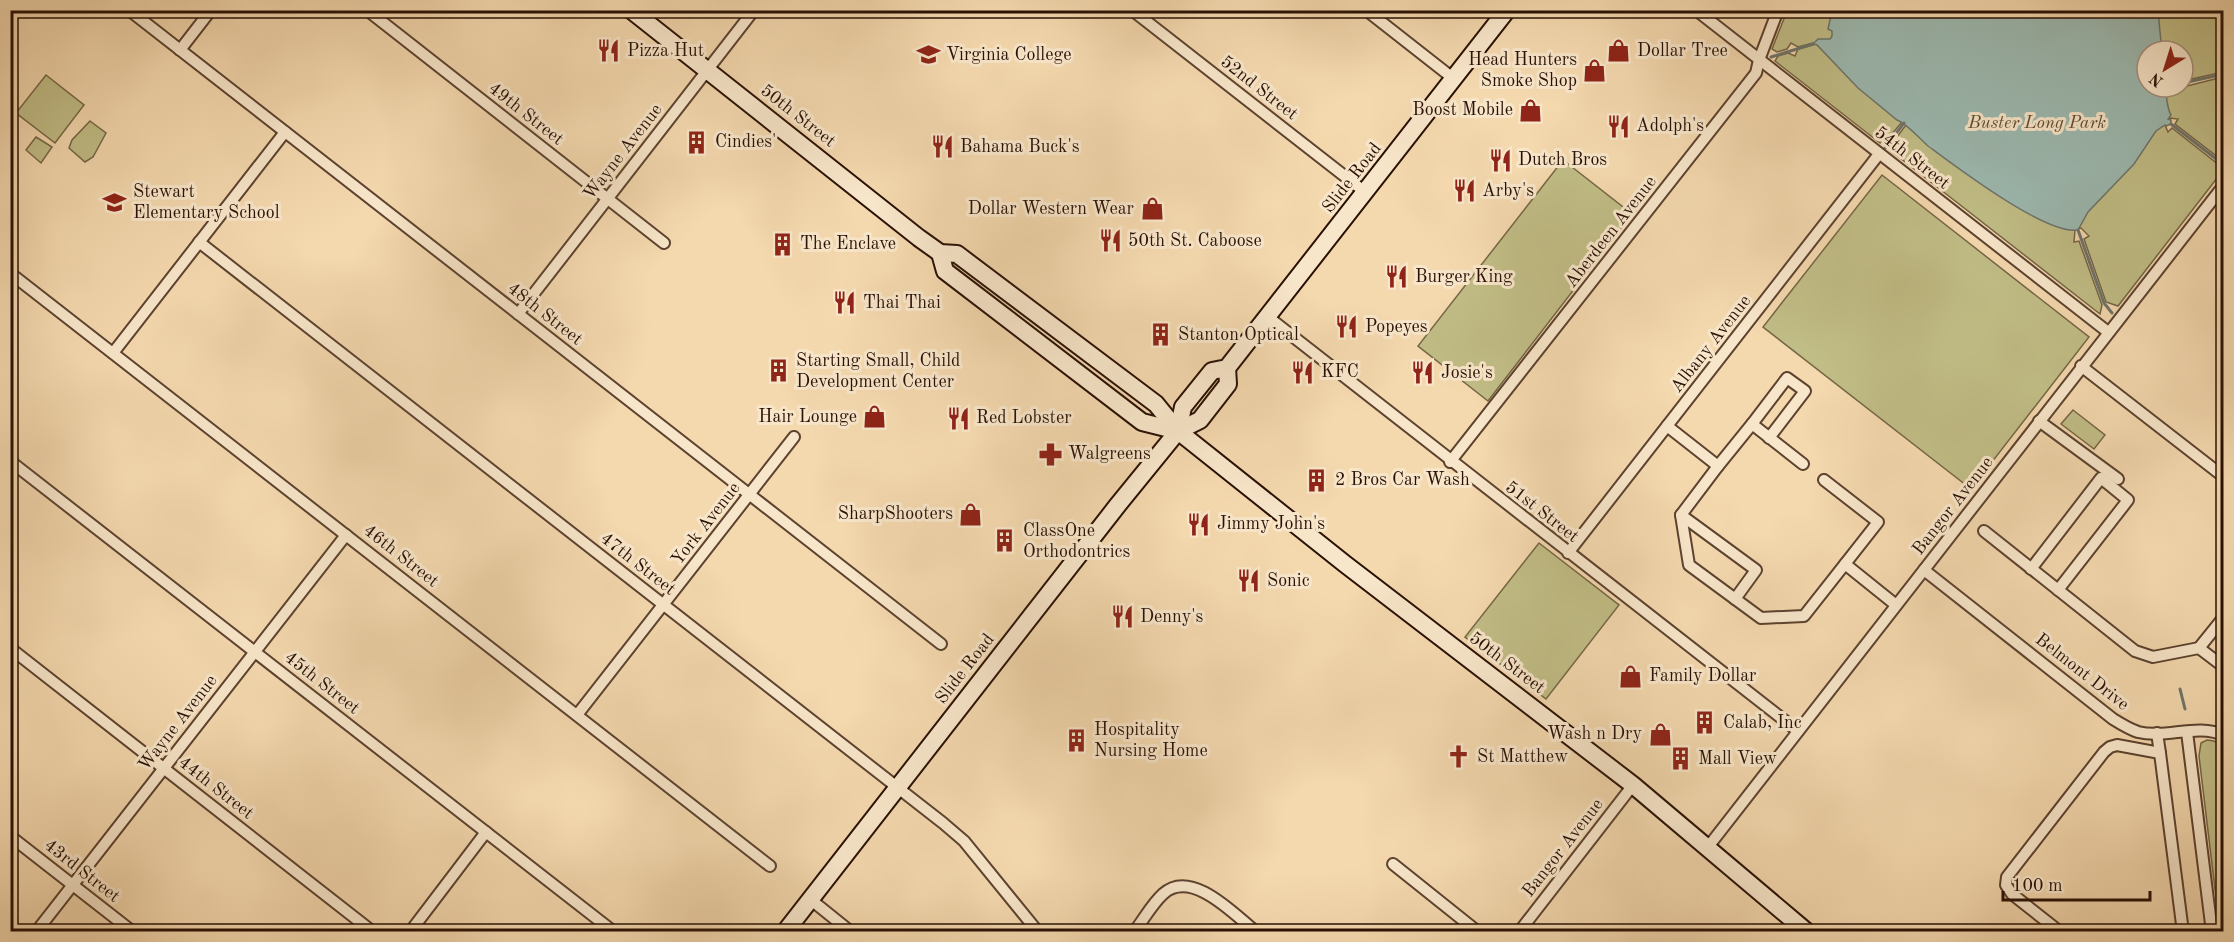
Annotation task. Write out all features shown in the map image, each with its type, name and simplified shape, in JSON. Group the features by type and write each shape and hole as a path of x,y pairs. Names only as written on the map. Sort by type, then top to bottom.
{"main road":[{"name":"50th Street","path":"631,10 940,253 945,271 1142,422 1178,431 1345,564 1633,784 1807,932"},
{"name":"Slide Road","path":"784,932 1178,431 1183,407 1212,371 1227,368 1508,10"}],"street":[{"name":"48th Street","path":"129,10 941,644"},
{"path":"180,50 211,10"},
{"name":"49th Street","path":"367,10 664,243"},
{"name":"Wayne Avenue","path":"518,314 754,10"},
{"name":"52nd Street","path":"1132,10 1365,192"},
{"path":"1366,10 1454,79"},
{"name":"54th Street","path":"1696,10 2108,332"},
{"name":"Aberdeen Avenue","path":"1450,462 1756,73 1778,10"},
{"path":"113,352 285,132"},
{"name":"Albany Avenue","path":"1568,553 1879,154"},
{"name":"Bangor Avenue","path":"1708,847 2223,185"},
{"name":"47th Street","path":"199,242 964,841 1038,932"},
{"name":"46th Street","path":"10,273 770,866"},
{"name":"51st Street","path":"1268,317 1450,462 1798,732"},
{"path":"2081,366 2223,477"},
{"path":"1769,438 1805,392 1787,378 1681,515 1689,565 1761,618 1804,616 1878,522 1824,480"},
{"path":"2039,421 2118,479"},
{"path":"1752,424 1803,464"},
{"path":"1667,426 1718,466"},
{"name":"York Avenue","path":"577,715 794,437"},
{"name":"45th Street","path":"10,461 614,932"},
{"path":"2031,569 2101,478 2107,482 2128,500 2058,590"},
{"path":"1681,515 1756,570 1735,599"},
{"path":"1984,531 2135,651 2153,657 2199,648 2223,617"},
{"name":"Wayne Avenue","path":"36,932 346,535"},
{"path":"1845,564 1896,605"},
{"name":"Belmont Drive","path":"1924,570 2127,728 2140,732 2157,733 2215,731 2223,735"},
{"name":"44th Street","path":"10,648 373,932"},
{"path":"2199,648 2223,668"},
{"path":"2187,732 2212,932"},
{"path":"2157,733 2183,932"},
{"path":"2058,931 2012,894 2006,885 2007,877 2110,747 2116,745 2160,753"},
{"name":"Bangor Avenue","path":"1519,932 1633,784"},
{"path":"410,932 486,832"},
{"name":"43rd Street","path":"10,836 133,932"},
{"path":"1393,864 1478,932"},
{"path":"1134,932 1163,894 1175,886 1196,887 1256,932"},
{"path":"810,899 851,932"}],"green space":[{"name":"Buster Long Park","path":"1787,11 2223,11 2223,72 2195,78 2195,39 2135,39 2135,99 2195,99 2195,84 2223,77 2223,161 2175,124 2178,119 2170,118 2170,122 2165,125 2168,132 2172,128 2219,165 2221,173 2118,306 2106,302 2084,239 2089,236 2081,228 2075,230 2074,242 2079,241 2102,305 2100,314 1891,151 1891,145 1906,125 1902,122 1886,141 1880,143 1775,61 1778,56 1788,53 1795,56 1798,49 1813,45 1813,43 1798,47 1791,43 1787,49 1777,52 1772,49"},
{"path":"46,75 84,105 55,143 16,113"},
{"path":"90,121 106,133 93,157 85,162 69,148 72,140"},
{"path":"36,137 52,147 41,163 26,150"},
{"path":"1563,160 1632,214 1488,401 1418,346"},
{"path":"1882,175 2089,337 1971,489 1763,327"},
{"path":"2073,410 2105,435 2094,449 2061,424"},
{"path":"1539,543 1619,605 1546,699 1465,637"},
{"path":"2207,740 2214,741 2223,748 2223,931 2220,931 2199,756 2201,743"}],"water":[{"path":"1832,11 2158,11 2161,39 2135,39 2135,99 2167,99 2171,115 2168,119 2171,120 2171,124 2156,131 2134,164 2088,212 2078,230 2064,229 2024,211 1979,183 1928,146 1858,88 1817,45 1813,44 1818,39 1830,39 1832,31 1828,29"}],"waterway":[{"path":"1771,57 1813,44"},
{"path":"2195,80 2224,74"},
{"path":"1885,148 1904,123"},
{"path":"2171,124 2224,165"},
{"path":"2078,230 2104,303 2112,313"},
{"path":"2180,689 2185,709"}],"place":[{"name":"Pizza Hut","path":"609,51"},
{"name":"Dollar Tree","path":"1619,51"},
{"name":"Virginia College","path":"928,55"},
{"name":"Head Hunters Smoke Shop","path":"1595,70"},
{"name":"Boost Mobile","path":"1531,110"},
{"name":"Adolph's","path":"1618,126"},
{"name":"Cindies'","path":"697,142"},
{"name":"Bahama Buck's","path":"942,147"},
{"name":"Dutch Bros","path":"1500,160"},
{"name":"Arby's","path":"1464,191"},
{"name":"Stewart Elementary School","path":"115,202"},
{"name":"Dollar Western Wear","path":"1152,209"},
{"name":"50th St. Caboose","path":"1110,241"},
{"name":"The Enclave","path":"782,244"},
{"name":"Burger King","path":"1397,277"},
{"name":"Thai Thai","path":"845,303"},
{"name":"Popeyes","path":"1347,327"},
{"name":"Stanton Optical","path":"1160,335"},
{"name":"Starting Small, Child Development Center","path":"778,371"},
{"name":"KFC","path":"1303,372"},
{"name":"Josie's","path":"1423,373"},
{"name":"Hair Lounge","path":"875,417"},
{"name":"Red Lobster","path":"958,418"},
{"name":"Walgreens","path":"1050,454"},
{"name":"2 Bros Car Wash","path":"1317,480"},
{"name":"SharpShooters","path":"971,514"},
{"name":"Jimmy John's","path":"1199,524"},
{"name":"ClassOne Orthodontrics","path":"1005,541"},
{"name":"Sonic","path":"1249,581"},
{"name":"Denny's","path":"1122,617"},
{"name":"Family Dollar","path":"1631,676"},
{"name":"Calab, Inc","path":"1705,723"},
{"name":"Wash n Dry","path":"1660,734"},
{"name":"Hospitality Nursing Home","path":"1076,740"},
{"name":"St Matthew","path":"1459,757"},
{"name":"Mall View","path":"1680,759"}]}
